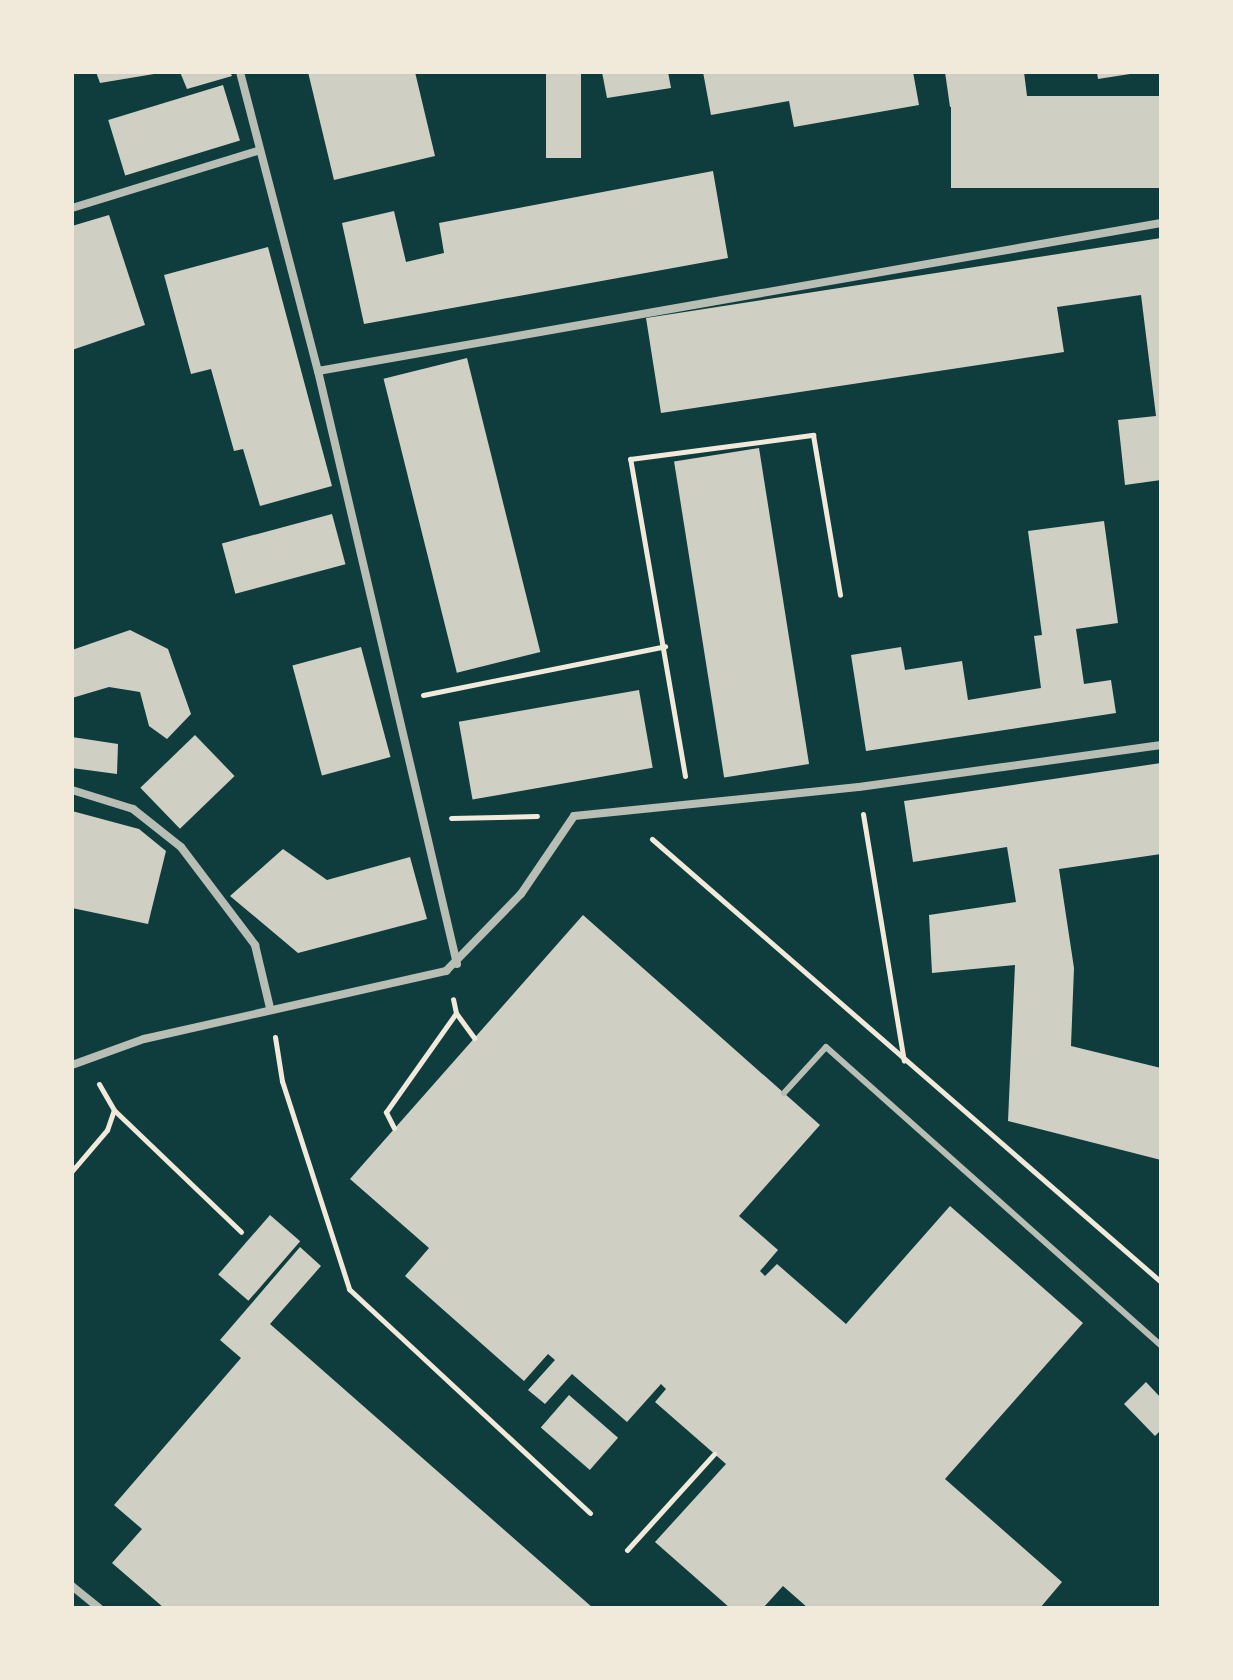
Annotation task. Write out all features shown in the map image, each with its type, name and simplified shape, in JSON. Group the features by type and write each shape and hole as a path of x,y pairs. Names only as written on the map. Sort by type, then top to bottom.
{"street":[{"path":"240,72 257,151 318,371 457,964"},
{"path":"72,208 257,151"},
{"path":"318,371 1161,223"},
{"path":"72,1065 144,1039 270,1008 446,971 457,964 521,894 574,816 859,787 1161,745"},
{"path":"72,790 133,809 181,847 255,945 270,1008"},
{"path":"72,1586 99,1608"}],"lane":[{"path":"784,1093 826,1047 1161,1345"}],"path":[{"path":"689,805 665,646 630,459 813,435 840,595"},
{"path":"397,700 665,646"},
{"path":"859,787 904,1062"},
{"path":"623,813 904,1062 1161,1282"},
{"path":"425,819 574,816"},
{"path":"446,971 456,1013 474,1038"},
{"path":"270,1008 282,1081 349,1289 590,1513"},
{"path":"394,1128 386,1112 456,1013"},
{"path":"72,1171 107,1130 114,1110 241,1232"},
{"path":"627,1550 714,1454"}],"building":[{"path":"96,72 154,72 154,74 100,83"},
{"path":"180,72 230,72 232,76 187,89"},
{"path":"308,72 415,72 435,156 334,180"},
{"path":"546,72 581,72 581,158 546,158"},
{"path":"602,72 668,72 671,88 607,98"},
{"path":"703,72 913,72 919,105 794,127 789,101 711,115"},
{"path":"945,72 1024,72 1027,96 950,107"},
{"path":"1097,72 1130,72 1130,74 1098,79"},
{"path":"223,85 240,140 125,176 108,120"},
{"path":"951,96 1161,96 1161,188 951,188"},
{"path":"713,171 728,258 364,324 342,223 394,211 406,262 444,253 439,223"},
{"path":"109,215 145,325 72,350 72,226"},
{"path":"1161,238 1161,480 1125,485 1118,420 1156,416 1141,295 1057,307 1064,352 661,413 646,318"},
{"path":"268,247 332,486 260,506 243,449 234,451 211,369 191,374 164,275"},
{"path":"467,358 540,652 457,673 384,379"},
{"path":"759,448 809,764 724,778 674,461"},
{"path":"332,514 345,564 235,594 222,544"},
{"path":"1104,521 1118,623 1076,629 1084,684 1111,680 1116,713 866,751 851,655 901,647 905,670 962,661 968,700 1041,688 1034,636 1042,635 1028,531"},
{"path":"130,630 168,649 191,714 167,739 149,726 140,692 109,687 72,698 72,650"},
{"path":"361,647 391,757 322,775 292,665"},
{"path":"639,690 653,768 472,800 459,722"},
{"path":"195,735 235,776 180,829 140,788"},
{"path":"72,737 118,744 117,774 72,768"},
{"path":"1161,763 1161,854 1059,869 1074,968 1071,1046 1161,1068 1161,1160 1008,1121 1015,965 932,973 929,915 1016,902 1007,847 913,862 904,801"},
{"path":"72,811 139,829 166,851 148,924 72,908"},
{"path":"283,849 327,880 410,857 427,919 298,953 230,896"},
{"path":"583,915 820,1125 739,1216 778,1250 760,1271 765,1276 777,1264 846,1324 950,1206 1083,1323 945,1479 1062,1582 1040,1608 808,1608 783,1586 763,1608 730,1608 655,1542 726,1464 655,1402 666,1389 661,1384 627,1422 572,1374 545,1404 528,1390 555,1360 548,1354 524,1381 405,1276 429,1248 350,1179"},
{"path":"270,1215 300,1241 248,1301 218,1275"},
{"path":"300,1247 321,1266 270,1324 593,1608 164,1608 112,1563 142,1529 114,1505 241,1358 220,1340"},
{"path":"1146,1382 1161,1398 1161,1430 1155,1436 1124,1404"},
{"path":"569,1395 618,1438 590,1470 541,1427"}]}
